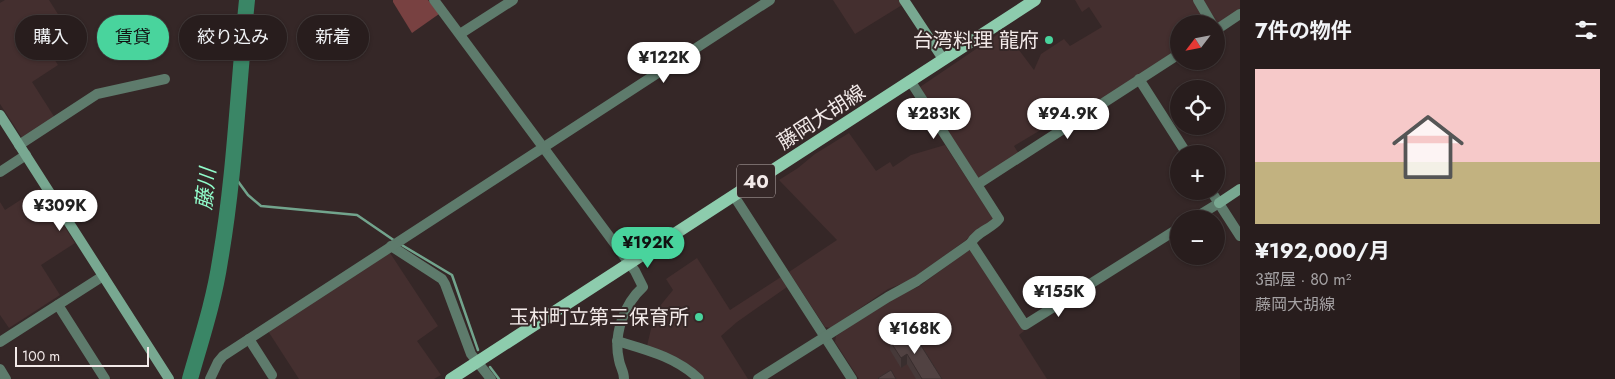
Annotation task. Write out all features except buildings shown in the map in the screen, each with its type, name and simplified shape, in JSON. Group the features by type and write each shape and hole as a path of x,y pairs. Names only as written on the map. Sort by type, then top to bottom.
{"main road":[{"name":"藤岡大胡線","path":"451,379 1035,0"}],"street":[{"path":"434,0 630,263 643,287 625,311 617,341 619,362 624,373 624,379"},
{"path":"460,34 513,0"},
{"path":"210,379 220,358 770,0"},
{"path":"904,0 943,60"},
{"path":"1198,0 1207,15"},
{"path":"1225,24 1240,14"},
{"path":"978,184 1170,60"},
{"path":"19,144 97,94 165,79"},
{"path":"1139,79 1181,145"},
{"path":"758,379 888,297 917,281 971,243 974,237 999,219 911,82"},
{"path":"0,115 166,376"},
{"path":"0,172 26,155"},
{"path":"1208,210 1240,189"},
{"path":"734,196 852,379"},
{"path":"1217,200 1240,236"},
{"path":"971,243 1025,325 1170,234"},
{"path":"396,243 446,284 471,354 491,379"},
{"path":"0,342 104,276"},
{"path":"58,305 105,379"},
{"path":"249,339 272,375"},
{"path":"617,341 673,360 690,370 699,379"},
{"path":"0,369 6,379"}],"shaded area":[{"path":"5,0 49,0 58,15 15,15 15,60 55,60 58,65 32,82 55,118 23,139 0,104 0,3"},
{"path":"393,0 428,0 439,14 412,33"},
{"path":"833,0 899,0 902,5 855,34"},
{"path":"1075,0 1195,0 1203,15 1170,15 1170,55 1058,129 1054,122 1014,146 1019,154 979,180 920,87 1004,30 1034,70 1041,54 1064,39 1070,46 1102,27 1089,7 1082,12"},
{"path":"1203,0 1240,0 1240,9 1225,19 1225,15 1212,15"},
{"path":"849,133 876,171 890,162 893,167 911,155 945,145 994,220 909,281 888,289 831,328 825,327 789,272 837,240 779,180 815,154"},
{"path":"39,188 75,243 41,265 60,295 9,328 0,315 0,202 5,210"},
{"path":"969,250 973,251 1024,331 1019,335 1047,379 859,379 835,342 836,336 889,300 918,287"},
{"path":"390,253 438,326 417,341 441,375 434,379 299,379 268,331"},
{"name":"玉村町立第三保育所","path":"697,258 730,310 781,277 787,287 737,322 721,336 748,379 702,379 647,346 655,312 673,290 666,279"}],"waterway":[{"name":"藤川","path":"190,379 214,291 225,229 233,164 247,0"},
{"path":"232,166 237,180 248,195 261,206 357,215 395,241"},
{"path":"400,244 452,275 478,350"},
{"path":"490,367 499,379"}],"place":[{"name":"台湾料理 龍府","path":"1049,40"},
{"name":"玉村町立第三保育所","path":"699,317"}]}
